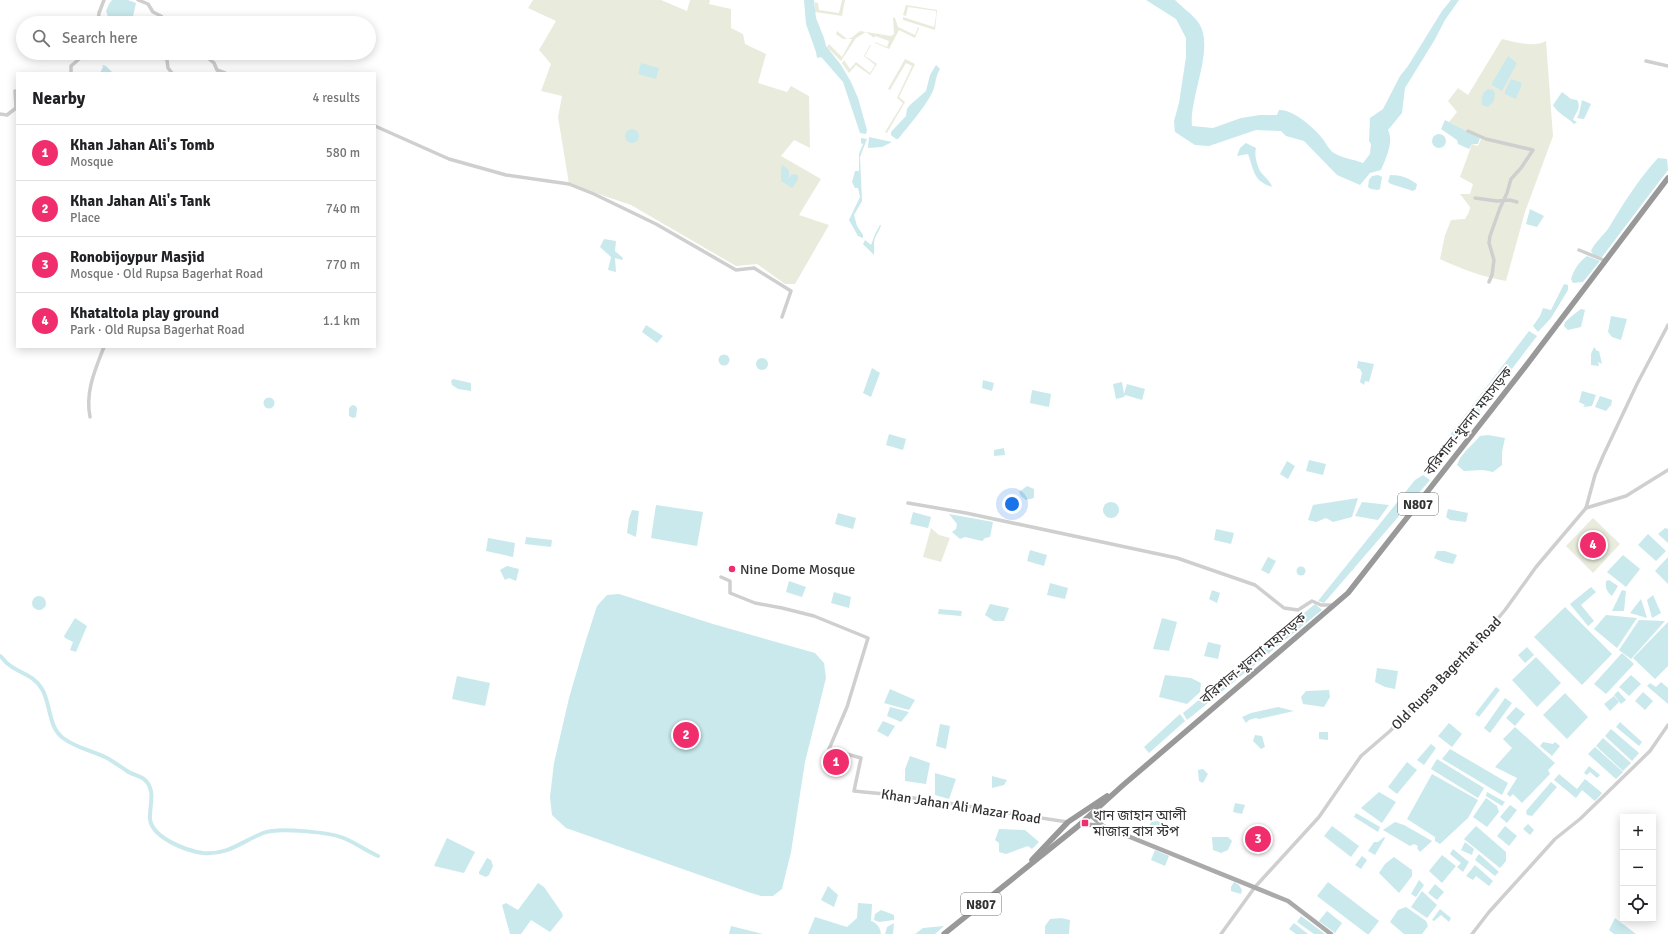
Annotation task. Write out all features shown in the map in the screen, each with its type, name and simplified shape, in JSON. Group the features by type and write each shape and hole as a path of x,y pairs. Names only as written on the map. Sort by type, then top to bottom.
{"highway":[{"name":"বরিশাল-খুলনা মহাসড়ক","path":"1018,875 1069,833 1348,593 1525,367 1668,178"},
{"name":"বরিশাল-খুলনা মহাসড়ক","path":"1018,875 1069,821 1122,786"},
{"path":"1069,821 1078,825"},
{"path":"1061,828 1069,833"},
{"name":"N807","path":"944,934 1018,875"}],"main road":[{"path":"1090,815 1103,826 1288,901 1331,934"},
{"path":"1078,825 1103,826"}],"street":[{"path":"99,16 104,0"},
{"path":"138,0 148,4 153,12 161,16"},
{"path":"71,72 71,66 78,60"},
{"path":"167,60 168,68 171,72"},
{"path":"211,60 217,70 222,72"},
{"path":"1646,61 1668,66"},
{"path":"0,114 7,114 16,108 16,91"},
{"path":"376,126 449,159 506,175 575,186 656,224 736,270 754,268 791,290 782,317"},
{"path":"1468,131 1486,139 1533,150 1521,168 1511,179 1490,236 1489,243 1494,260 1492,275 1489,282"},
{"path":"1475,198 1504,201 1510,200 1517,202"},
{"path":"1579,250 1605,260"},
{"name":"Old Rupsa Bagerhat Road","path":"1221,934 1255,888 1319,817 1361,756 1390,731 1480,640 1505,610 1536,567 1586,508 1595,475 1603,456 1637,384 1668,325"},
{"path":"90,417 88,405 90,383 104,348"},
{"path":"1586,508 1626,496 1668,470"},
{"path":"908,503 966,513 1177,558 1255,585 1284,608 1298,610 1312,601 1321,604 1334,605"},
{"name":"Khan Jahan Ali Mazar Road","path":"721,577 730,581 730,593 736,596 755,603 814,616 868,638 847,707 829,749 861,758 854,791 923,798 996,812 1069,821"},
{"path":"1472,934 1489,912 1556,839 1580,819 1650,751 1668,725"}],"shaded area":[{"path":"533,0 661,0 687,11 690,0 710,0 709,4 731,9 731,28 743,34 745,44 766,54 758,83 787,92 791,86 809,96 810,148 794,140 781,156 821,179 799,215 829,225 795,284 785,284 757,264 736,266 631,205 569,184 558,117 562,96 541,91 551,64 539,50 556,21 528,8"},
{"path":"842,0 845,0 842,16 815,12 815,2 818,3 819,10 839,13"},
{"path":"906,5 937,10 935,30 903,20 903,17 934,27 936,11 908,7 906,16 903,15"},
{"path":"893,17 895,18 898,27 915,35 918,27 919,28 915,38 899,30 889,49 875,42 887,47 889,41 875,36 874,38 866,32 856,38 841,61 827,47 829,44 842,57 852,39 847,39 851,38 860,31 891,36 894,34"},
{"path":"837,31 847,39 843,39 836,34"},
{"path":"1502,39 1530,44 1546,41 1553,136 1525,212 1506,281 1472,272 1440,259 1445,235 1451,220 1465,219 1469,212 1470,207 1460,194 1470,194 1473,184 1460,177 1472,144 1478,146 1481,139 1449,122 1457,112 1448,101 1458,88 1468,95"},
{"path":"870,45 865,56 877,64 870,75 856,65 849,73 842,63 844,60 850,69 856,62 870,73 875,65 864,56"},
{"path":"905,59 915,64 899,97 905,102 887,133 885,132 903,103 897,98 912,66 906,63 890,90 888,89"},
{"path":"1593,518 1620,544 1593,573 1566,546"},
{"path":"931,528 939,535 950,538 941,562 923,557"}],"water":[{"path":"112,0 128,0 136,3 133,16 108,16 106,11"},
{"path":"804,0 814,0 816,18 826,46 841,65 858,98 867,130 866,134 860,133 843,82 821,57 817,58 806,24"},
{"path":"1146,0 1175,0 1196,19 1203,32 1203,58 1194,101 1192,126 1213,128 1241,118 1260,115 1277,115 1279,110 1285,111 1297,116 1309,124 1332,152 1341,157 1363,163 1370,154 1370,118 1383,109 1400,76 1408,66 1442,11 1451,0 1459,0 1445,20 1405,88 1402,113 1388,130 1390,135 1390,145 1381,170 1370,173 1360,185 1337,175 1304,141 1286,136 1281,131 1256,130 1209,146 1195,145 1175,132 1174,121 1179,103 1186,57 1186,38 1176,19"},
{"path":"1508,56 1517,63 1502,91 1492,85 1492,83"},
{"path":"641,63 659,68 656,79 638,74"},
{"path":"102,65 106,66 112,72 100,72 103,67"},
{"path":"936,65 940,69 932,93 916,117 898,139 896,139 891,135 891,132 906,116 907,109 910,105 926,91 930,75"},
{"path":"1511,79 1522,84 1516,99 1505,94"},
{"path":"1488,89 1493,90 1495,93 1494,101 1488,107 1482,105 1482,96"},
{"path":"1562,92 1571,99 1577,100 1579,106 1573,120 1577,122 1574,124 1557,111 1553,105"},
{"path":"1582,100 1591,104 1584,119 1577,118"},
{"path":"1445,120 1480,138 1478,144 1472,144 1469,149 1458,144 1457,140 1441,129"},
{"path":"629,129 635,129 639,133 639,139 635,143 629,143 625,139 625,133"},
{"path":"1436,134 1442,134 1446,138 1446,144 1442,148 1436,148 1432,144 1432,138"},
{"path":"869,137 892,142 882,147 868,148"},
{"path":"861,138 867,139 860,157 862,201 854,215 857,226 863,235 863,238 858,236 849,220 860,197 858,188 855,188 852,182 855,171 859,171 859,154 863,144 861,143"},
{"path":"1246,143 1256,148 1255,151 1259,169 1270,182 1272,187 1261,182 1255,174 1248,154 1237,156 1240,148"},
{"path":"1658,158 1667,159 1668,170 1602,257 1594,255 1591,251 1594,245 1608,229 1625,201"},
{"path":"783,165 789,170 789,178 792,174 798,175 798,180 792,188 781,181 781,167"},
{"path":"1378,175 1382,177 1380,189 1371,189 1368,187 1369,180 1372,176"},
{"path":"1390,175 1401,176 1411,180 1417,184 1416,189 1413,191 1391,184 1388,182"},
{"path":"1530,209 1544,216 1537,227 1526,224"},
{"path":"880,225 881,227 874,240 874,255 863,244 865,240 871,245"},
{"path":"604,239 616,241 615,251 623,258 622,260 615,258 616,272 608,270 611,257 600,247"},
{"path":"1587,256 1600,261 1583,282 1573,283 1571,279 1575,269"},
{"path":"1564,284 1568,285 1568,290 1551,318 1538,332 1533,326 1540,316 1543,308 1551,310"},
{"path":"1581,309 1585,310 1581,327 1568,330 1564,326 1565,322"},
{"path":"1611,316 1627,319 1621,340 1612,337 1608,332"},
{"path":"646,325 663,336 657,343 642,332"},
{"path":"1529,331 1537,336 1434,471 1427,465"},
{"path":"1594,347 1597,351 1599,351 1602,364 1598,362 1599,366 1591,365 1591,354"},
{"path":"722,355 726,355 728,356 728,364 722,365 719,362 719,358"},
{"path":"762,358 766,360 768,364 766,368 762,370 758,368 756,364 758,360"},
{"path":"1358,361 1374,364 1369,382 1365,381 1364,385 1360,382 1362,373 1360,369 1357,368"},
{"path":"872,368 880,373 871,397 863,393"},
{"path":"453,379 471,383 471,391 458,389 452,385 451,381"},
{"path":"983,380 994,383 992,391 982,388"},
{"path":"1122,382 1124,394 1127,384 1145,389 1142,400 1125,395 1124,397 1116,399 1113,384"},
{"path":"1032,390 1051,394 1049,407 1030,403"},
{"path":"1582,391 1596,395 1592,406 1583,407 1585,405 1579,402"},
{"path":"1600,396 1612,400 1611,406 1606,411 1595,407"},
{"path":"269,397 273,399 275,403 273,407 269,409 265,407 263,403 265,399"},
{"path":"352,405 356,406 357,409 356,417 353,418 349,416 349,408"},
{"path":"889,434 906,439 903,450 886,445"},
{"path":"1488,435 1505,438 1502,452 1502,465 1493,472 1483,470 1464,471 1457,465 1461,457 1480,436"},
{"path":"1004,448 1005,455 994,456 994,450"},
{"path":"1309,460 1326,464 1323,475 1306,471"},
{"path":"1287,461 1295,466 1288,479 1280,474"},
{"path":"1423,475 1430,480 1324,603 1318,601 1415,480"},
{"path":"1027,486 1034,489 1034,498 1026,500 1019,492"},
{"path":"1358,498 1352,517 1333,522 1326,518 1316,522 1308,520 1313,505"},
{"path":"1111,502 1117,504 1119,510 1117,516 1111,518 1105,516 1103,510 1105,504"},
{"path":"1362,502 1389,505 1378,520 1355,516"},
{"path":"656,505 703,512 697,546 651,538"},
{"path":"1448,509 1468,513 1466,522 1450,520 1446,517"},
{"path":"632,510 639,511 636,537 627,533 629,518"},
{"path":"913,512 931,517 928,528 910,524"},
{"path":"838,513 856,518 853,529 835,524"},
{"path":"949,514 993,522 990,537 985,538 982,541 965,537 960,539 952,532 956,529 957,524"},
{"path":"1665,528 1668,529 1668,543 1658,534"},
{"path":"1216,529 1234,533 1231,544 1214,540"},
{"path":"1648,534 1666,551 1656,561 1638,545"},
{"path":"526,537 552,540 551,547 525,544"},
{"path":"488,538 515,543 513,557 486,551"},
{"path":"1030,550 1047,555 1044,566 1027,561"},
{"path":"1437,551 1445,551 1457,555 1453,564 1434,558"},
{"path":"1623,555 1640,569 1626,587 1607,572"},
{"path":"1268,557 1276,561 1269,574 1261,570"},
{"path":"1668,557 1668,584 1655,571"},
{"path":"507,566 519,569 516,581 509,578 505,580 500,570"},
{"path":"1299,567 1303,567 1305,571 1303,575 1299,575 1297,573 1297,569"},
{"path":"1609,580 1618,586 1612,596 1606,588 1606,581"},
{"path":"789,581 806,587 802,597 786,592"},
{"path":"1050,583 1068,588 1065,599 1047,595"},
{"path":"1591,587 1596,592 1581,605 1594,621 1588,626 1570,604"},
{"path":"1212,590 1220,593 1217,603 1209,599"},
{"path":"1622,590 1626,591 1624,611 1612,611"},
{"path":"834,592 851,597 849,608 831,603"},
{"path":"619,594 713,624 815,653 824,663 826,678 805,762 791,852 782,889 773,896 761,896 748,892 566,828 552,815 550,797 554,763 569,698 586,640 597,606 607,595"},
{"path":"1653,595 1661,613 1652,618 1647,600"},
{"path":"36,596 42,596 46,600 46,606 42,610 36,610 32,606 32,600"},
{"path":"1641,599 1647,618 1630,613"},
{"path":"990,604 1009,608 1004,621 994,621 985,615"},
{"path":"1315,604 1322,610 1187,720 1183,713"},
{"path":"1565,607 1612,654 1582,685 1534,637"},
{"path":"939,609 962,611 961,616 938,614"},
{"path":"1606,615 1637,618 1617,648 1594,629"},
{"path":"75,618 87,626 76,652 70,650 73,642 64,636"},
{"path":"1162,618 1177,622 1169,651 1153,649"},
{"path":"1639,620 1665,621 1631,659 1619,650"},
{"path":"1668,622 1668,666 1655,679 1633,658"},
{"path":"1208,642 1221,645 1218,659 1204,656"},
{"path":"1527,647 1534,655 1525,663 1518,655"},
{"path":"1622,653 1634,664 1606,694 1594,684"},
{"path":"1536,657 1561,683 1537,707 1512,680"},
{"path":"1377,668 1398,671 1395,689 1385,687 1375,682"},
{"path":"1165,675 1191,678 1201,683 1200,692 1187,704 1159,697"},
{"path":"1631,675 1641,684 1629,696 1619,687"},
{"path":"457,676 490,683 485,706 452,699"},
{"path":"1661,682 1668,688 1668,704 1647,686 1650,683 1656,687"},
{"path":"1496,687 1500,690 1479,717 1475,714"},
{"path":"890,689 915,700 909,710 884,703"},
{"path":"1329,690 1330,697 1324,707 1303,704 1301,697 1306,691"},
{"path":"1618,691 1626,700 1621,704 1614,695"},
{"path":"1643,692 1653,701 1645,710 1635,701"},
{"path":"1565,693 1588,717 1567,739 1543,715"},
{"path":"1614,696 1619,702 1610,711 1604,704"},
{"path":"1505,698 1512,703 1490,733 1484,728"},
{"path":"890,707 909,712 901,722 887,716"},
{"path":"1278,707 1294,711 1259,719 1256,718 1249,720 1246,723 1242,717 1251,713"},
{"path":"1516,707 1525,714 1515,726 1506,718"},
{"path":"1180,714 1185,721 1149,753 1144,747"},
{"path":"883,721 895,726 888,737 877,731"},
{"path":"1620,722 1642,742 1639,746 1616,727"},
{"path":"1449,723 1462,734 1452,747 1438,736"},
{"path":"940,724 950,726 946,749 936,746"},
{"path":"1515,727 1555,763 1548,770 1550,774 1522,803 1513,794 1510,797 1507,794 1517,778 1495,767 1512,748 1503,739"},
{"path":"1611,729 1639,753 1632,761 1605,736"},
{"path":"1319,732 1328,732 1328,740 1319,739"},
{"path":"1255,735 1262,736 1265,747 1261,749 1253,741"},
{"path":"1603,738 1631,763 1623,771 1596,746"},
{"path":"1543,742 1553,744 1555,742 1560,746 1552,756 1540,746"},
{"path":"1431,744 1436,748 1424,765 1417,760"},
{"path":"1595,747 1623,772 1616,779 1588,754"},
{"path":"1450,749 1508,783 1502,795 1442,759"},
{"path":"910,756 930,763 926,784 905,781 905,769"},
{"path":"1437,759 1484,788 1478,798 1431,769"},
{"path":"1407,762 1417,770 1397,794 1388,787"},
{"path":"1589,766 1600,775 1597,778 1590,772 1587,775 1584,773"},
{"path":"1203,769 1208,774 1203,783 1199,781 1198,770"},
{"path":"935,773 956,779 949,799 935,795"},
{"path":"1432,774 1478,800 1468,818 1440,844 1435,841 1435,837 1407,819"},
{"path":"1559,774 1577,789 1585,779 1602,793 1595,801 1582,790 1576,798 1554,780"},
{"path":"992,776 1007,780 1004,785 992,788"},
{"path":"1551,782 1557,787 1532,816 1527,815 1526,811"},
{"path":"1379,792 1396,802 1382,823 1361,808"},
{"path":"1487,792 1505,802 1502,806 1486,796"},
{"path":"1486,798 1497,806 1499,812 1487,827 1473,817"},
{"path":"1235,803 1245,805 1242,814 1233,812"},
{"path":"1510,805 1517,810 1507,823 1500,817"},
{"path":"1356,813 1380,827 1378,832 1354,817"},
{"path":"1157,821 1168,825 1154,828 1149,827 1151,822"},
{"path":"1395,822 1404,825 1432,841 1420,852 1417,848 1418,846 1414,844 1410,846 1383,830"},
{"path":"1528,824 1534,830 1530,835 1523,829"},
{"path":"1332,826 1359,846 1351,857 1324,836"},
{"path":"1476,826 1506,852 1506,861 1500,868 1464,839"},
{"path":"1505,826 1517,836 1509,846 1497,836"},
{"path":"999,829 1025,830 1039,842 1032,849 1028,846 1006,854 999,852 999,843 995,840"},
{"path":"1212,837 1228,837 1232,841 1228,850 1221,853 1213,850"},
{"path":"1384,837 1385,838 1375,855 1368,851 1374,842 1378,842"},
{"path":"447,838 475,852 464,873 434,866"},
{"path":"1465,842 1474,849 1472,855 1461,850"},
{"path":"1453,849 1469,862 1463,872 1457,867 1461,863 1450,854"},
{"path":"1155,850 1169,856 1165,866 1151,860"},
{"path":"1479,854 1499,872 1495,876 1475,860"},
{"path":"1442,855 1456,866 1442,883 1429,871"},
{"path":"1362,856 1367,860 1361,869 1355,865"},
{"path":"1394,857 1412,870 1412,876 1399,893 1379,873 1385,864"},
{"path":"487,858 491,860 493,866 489,875 486,877 479,874 479,872"},
{"path":"1475,865 1493,881 1489,886 1476,876 1473,880 1466,876"},
{"path":"1419,880 1424,885 1416,897 1411,894"},
{"path":"1234,882 1239,885 1242,890 1241,894 1231,891 1231,887"},
{"path":"1328,882 1379,921 1369,934 1317,896"},
{"path":"538,883 544,887 563,916 550,932 531,920 521,934 510,934 502,905 506,903 518,910"},
{"path":"1435,884 1444,892 1437,900 1428,893"},
{"path":"828,886 838,895 834,907 821,900"},
{"path":"1422,891 1437,905 1427,918 1411,907"},
{"path":"858,903 872,904 871,921 878,926 881,934 808,934 815,917 847,927 857,918"},
{"path":"1406,907 1426,921 1428,926 1422,934 1404,934 1390,922 1398,910"},
{"path":"1440,909 1451,918 1449,922 1441,915 1434,921 1432,920"},
{"path":"881,910 894,915 894,920 879,922 874,920 875,914"},
{"path":"1327,911 1342,923 1335,933 1319,921"},
{"path":"1301,916 1325,934 1314,934 1297,922"},
{"path":"1061,918 1070,920 1069,934 1045,934 1045,926 1050,919"},
{"path":"1615,918 1636,934 1614,934 1609,930"},
{"path":"894,923 893,934 885,934 887,927"},
{"path":"1294,923 1308,934 1296,934 1289,929"},
{"path":"731,926 763,934 729,934"},
{"path":"944,926 935,934 915,934 923,928"}],"waterway":[{"path":"0,656 7,663 35,680 42,689 47,701 52,722 58,733 63,738 73,744 107,758 146,781 151,790 150,819 152,826 163,838 188,850 212,853 227,850 270,831 292,830 317,832 339,836 378,856"}],"place":[{"name":"Khataltola play ground","path":"1593,545"},
{"name":"Nine Dome Mosque","path":"732,569"},
{"name":"Khan Jahan Ali's Tank","path":"686,735"},
{"name":"Khan Jahan Ali's Tomb","path":"836,762"},
{"name":"খান জাহান আলী মাজার বাস স্টপ","path":"1085,823"},
{"name":"Ronobijoypur Masjid","path":"1258,839"}]}
